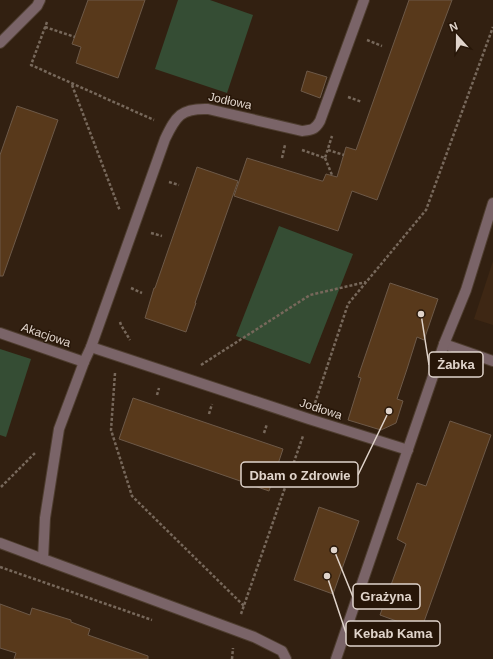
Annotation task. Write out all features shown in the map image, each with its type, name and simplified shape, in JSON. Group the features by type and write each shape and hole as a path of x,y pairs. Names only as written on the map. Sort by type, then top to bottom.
{"street":[{"path":"0,43 37,6 40,0"},
{"name":"Jodłowa","path":"43,559 45,518 59,429 91,347 172,125 186,111 196,108 208,109 302,131 311,130 317,127 364,0"},
{"path":"336,659 444,344 466,290 493,203"},
{"name":"Akacjowa","path":"0,333 84,362"},
{"path":"444,344 493,361"},
{"name":"Jodłowa","path":"91,347 408,450"},
{"path":"0,543 254,637 282,651 286,659"}],"path":[{"path":"48,20 31,65 160,123 172,125"},
{"path":"46,27 75,37"},
{"path":"236,630 348,304 426,210 493,27"},
{"path":"363,47 368,33"},
{"path":"366,40 382,46"},
{"path":"72,84 130,238"},
{"path":"344,103 346,96 362,102"},
{"path":"332,175 325,158 335,130"},
{"path":"278,143 292,147"},
{"path":"282,158 285,145"},
{"path":"298,149 325,158"},
{"path":"328,150 344,154"},
{"path":"163,180 180,185"},
{"path":"145,231 162,236"},
{"path":"182,377 310,295 366,282"},
{"path":"125,286 142,293"},
{"path":"120,319 121,325 134,347 131,360"},
{"path":"114,373 111,430 132,496 244,606"},
{"path":"1,487 38,450"},
{"path":"0,567 153,621"},
{"path":"226,646 233,649"}],"shaded area":[{"path":"493,261 493,325 474,319"}],"green space":[{"path":"178,0 210,0 253,15 227,93 155,69"},
{"path":"279,226 353,254 310,364 236,336"},
{"path":"0,349 31,359 6,437 0,435"}],"building":[{"path":"88,0 145,0 118,78 76,63 81,47 72,44"},
{"path":"409,0 452,0 377,200 352,191 338,231 234,196 247,158 322,181 326,174 337,177 346,147 356,150"},
{"path":"307,71 327,77 320,98 301,91"},
{"path":"17,106 58,120 3,276 0,276 0,155"},
{"path":"197,167 238,181 186,332 145,318 154,288"},
{"path":"390,283 438,299 424,340 417,337 397,399 403,401 396,423 381,430 348,420 361,378 358,377"},
{"path":"133,398 283,449 269,491 119,439"},
{"path":"450,421 491,435 421,630 380,615 406,544 397,539 417,483 426,486"},
{"path":"319,507 359,521 333,594 294,580"},
{"path":"0,604 30,615 32,608 71,620 71,622 90,629 88,635 148,656 148,659 14,659 16,653 0,648"}],"place":[{"name":"Żabka","path":"421,314"},
{"name":"Dbam o Zdrowie","path":"389,411"},
{"name":"Grażyna","path":"334,550"},
{"name":"Kebab Kama","path":"327,576"}]}
